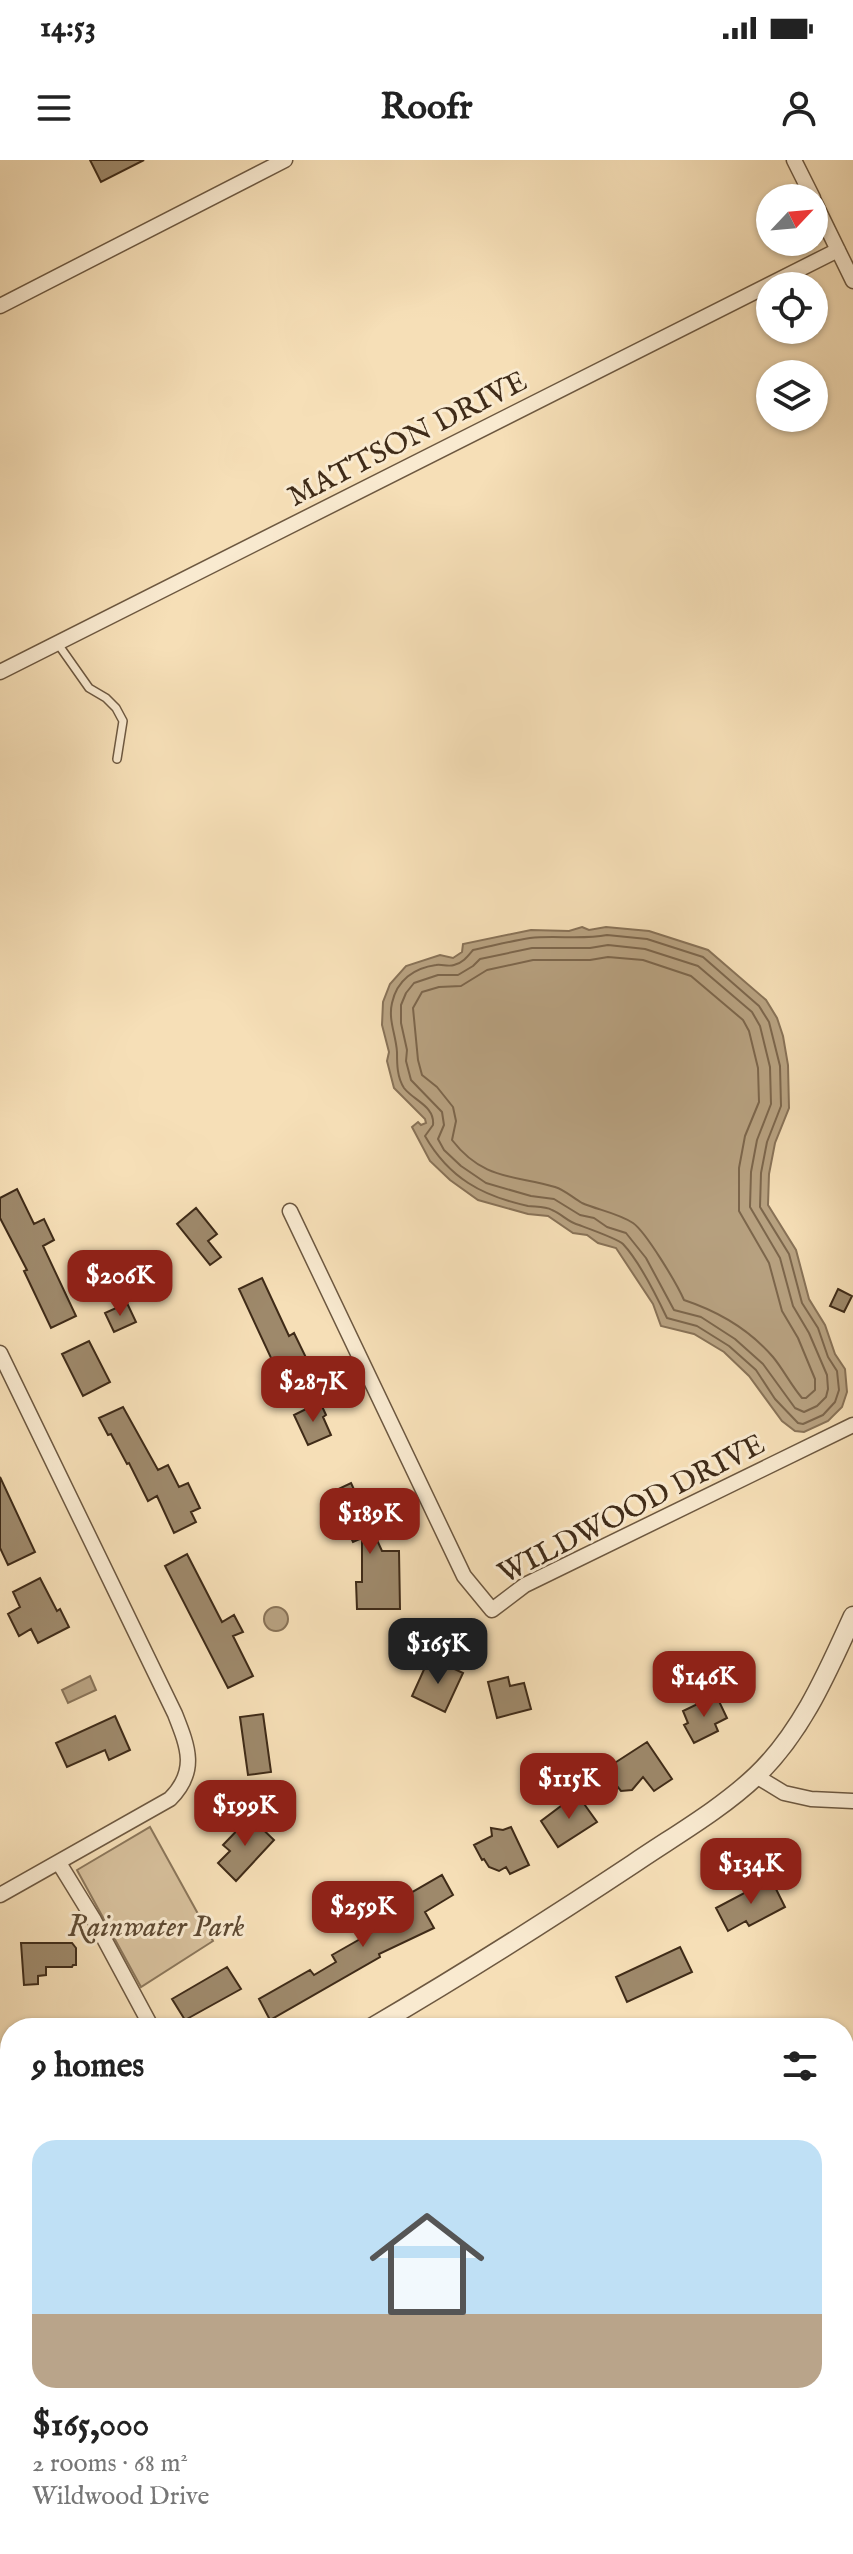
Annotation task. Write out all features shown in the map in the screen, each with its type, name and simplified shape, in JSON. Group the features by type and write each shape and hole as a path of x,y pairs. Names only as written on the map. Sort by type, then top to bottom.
{"street":[{"path":"0,306 285,160"},
{"path":"794,160 806,184"},
{"path":"828,230 853,281"},
{"name":"MATTSON DRIVE","path":"0,672 838,250"},
{"name":"WILDWOOD DRIVE","path":"290,1211 464,1576 492,1610 525,1585 853,1425"},
{"path":"0,1353 188,1745 188,1768 181,1788 170,1799 0,1895"},
{"path":"388,2018 513,1944 700,1819 756,1776 809,1708 853,1616"},
{"path":"756,1776 784,1793 811,1799 853,1801"},
{"path":"59,1863 94,1920 147,2018"}],"lane":[{"path":"58,644 89,688 106,698 123,721 117,759"}],"green space":[{"name":"Rainwater Park","path":"150,1827 213,1941 141,1987 77,1870"}],"water":[{"path":"582,927 589,930 606,927 649,931 708,950 766,1000 777,1018 788,1065 789,1108 775,1143 769,1174 768,1205 796,1250 809,1299 845,1369 847,1392 842,1407 828,1421 804,1432 795,1431 782,1421 749,1376 724,1352 694,1334 661,1326 653,1304 616,1248 598,1243 587,1235 573,1233 548,1216 528,1214 478,1200 430,1161 412,1127 418,1122 421,1125 426,1123 425,1119 394,1088 387,1061 389,1052 382,1025 383,1002 390,984 406,966 440,955 453,958 462,952 463,944 531,930 569,931"},
{"path":"276,1607 284,1611 288,1619 284,1627 276,1631 268,1627 264,1619 268,1611"},
{"path":"90,1676 96,1690 68,1703 62,1690"}],"building":[{"path":"90,160 144,160 101,182"},
{"path":"17,1189 34,1224 44,1219 54,1240 43,1246 76,1316 51,1328 24,1271 27,1270 0,1218 0,1198"},
{"path":"196,1208 217,1234 208,1241 221,1257 210,1265 177,1224"},
{"path":"262,1278 289,1336 294,1333 314,1374 285,1388 239,1289"},
{"path":"838,1289 852,1296 844,1312 830,1306"},
{"path":"127,1303 136,1322 114,1332 105,1313"},
{"path":"89,1341 110,1382 83,1396 62,1354"},
{"path":"320,1402 331,1435 308,1445 294,1415"},
{"path":"123,1407 158,1470 168,1465 179,1487 188,1483 200,1508 191,1512 196,1522 174,1533 157,1496 148,1501 129,1463 99,1418"},
{"path":"0,1477 35,1552 8,1565 0,1548"},
{"path":"351,1483 382,1551 399,1551 400,1609 357,1609 356,1582 362,1582 362,1538 353,1542 330,1493"},
{"path":"187,1554 222,1622 234,1615 243,1632 233,1636 253,1676 228,1688 165,1566"},
{"path":"40,1578 69,1627 38,1643 31,1629 19,1636 8,1614 20,1607 13,1592"},
{"path":"444,1664 463,1673 445,1712 412,1696 426,1665 440,1671"},
{"path":"508,1677 510,1686 524,1683 531,1709 497,1718 488,1682"},
{"path":"716,1695 727,1718 715,1724 718,1731 694,1743 684,1725 688,1723 683,1711"},
{"path":"263,1714 271,1772 248,1775 240,1717"},
{"path":"115,1716 130,1750 109,1760 105,1750 67,1767 56,1743"},
{"path":"647,1742 672,1779 654,1791 643,1777 632,1790 621,1791 608,1775 613,1771 610,1766"},
{"path":"577,1794 597,1822 558,1847 541,1821"},
{"path":"250,1817 274,1840 236,1881 218,1863 230,1851 223,1845"},
{"path":"511,1827 529,1865 510,1874 506,1867 499,1871 489,1867 474,1845 492,1836 491,1828 503,1830"},
{"path":"442,1875 453,1895 425,1912 434,1928 379,1954 380,1957 269,2018 259,1999 310,1970 314,1975 336,1962 332,1955 404,1914 397,1901"},
{"path":"771,1879 785,1907 749,1926 746,1921 728,1931 716,1908"},
{"path":"21,1943 72,1943 76,1948 76,1965 46,1967 46,1975 38,1976 38,1984 24,1985"},
{"path":"680,1947 692,1972 627,2002 616,1977"},
{"path":"227,1967 241,1989 189,2018 184,2018 172,1999"}]}
